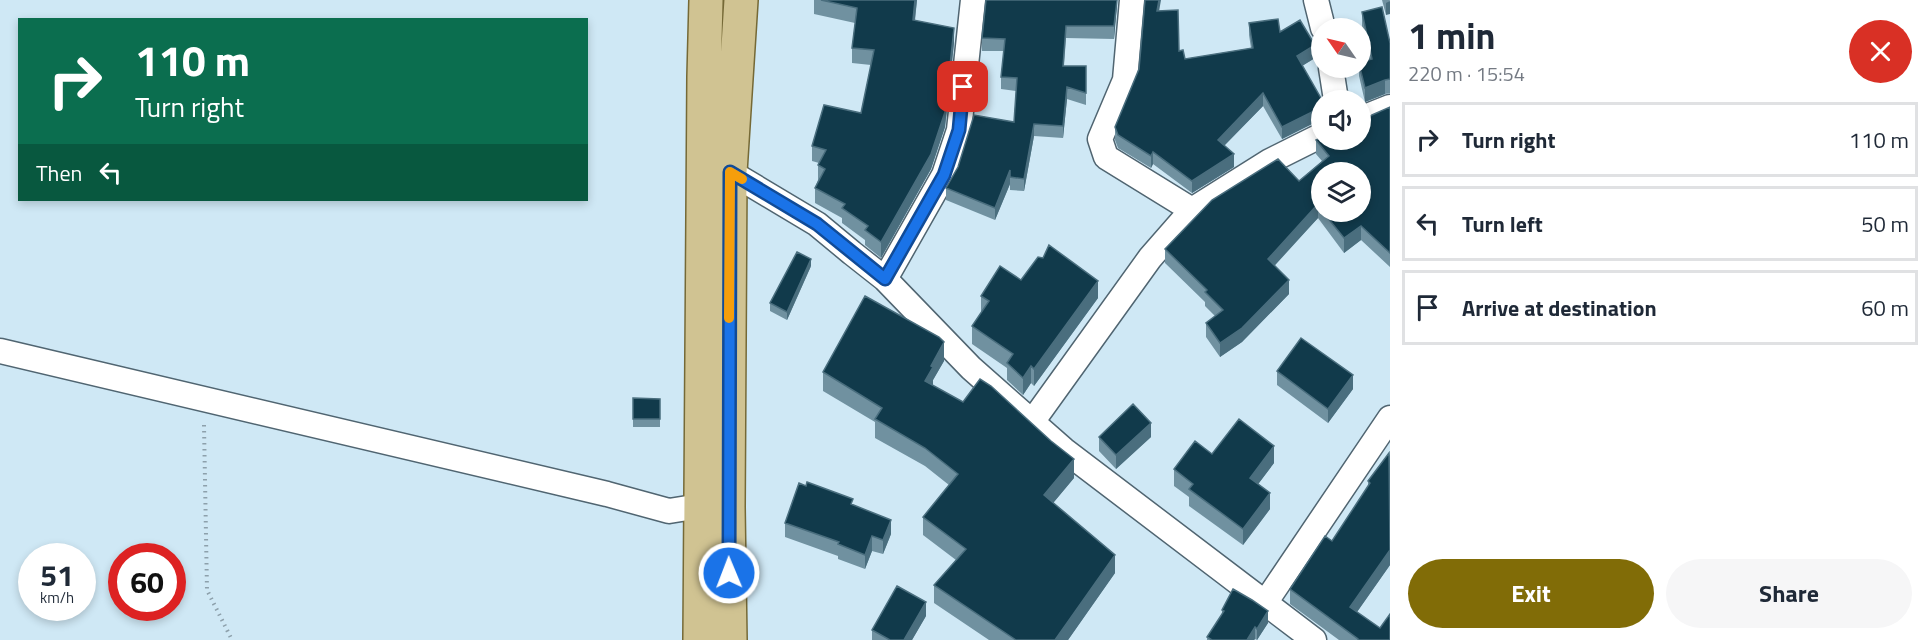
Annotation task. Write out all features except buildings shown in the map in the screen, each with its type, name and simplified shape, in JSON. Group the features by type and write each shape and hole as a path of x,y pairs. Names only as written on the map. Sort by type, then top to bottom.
{"main road":[{"path":"700,640 706,0"},
{"path":"730,640 728,507 730,172 741,0"}],"street":[{"path":"885,279 944,175 959,130 973,0"},
{"path":"1132,0 1125,80 1100,139 1106,157 1192,210"},
{"path":"1317,0 1321,18"},
{"path":"1371,115 1390,107"},
{"path":"1032,422 1150,258 1192,210 1270,161 1311,140"},
{"path":"730,172 817,224 885,279 971,368 1064,450 1314,640"},
{"path":"0,351 607,494 669,511 700,506"},
{"path":"1265,603 1390,418"}],"path":[{"path":"203,399 207,590 231,640"}],"slow traffic":[{"path":"729,318 730,172 742,179"}],"route":[{"path":"729,573 730,172 817,224 885,279 944,175 959,130 963,87"}]}
